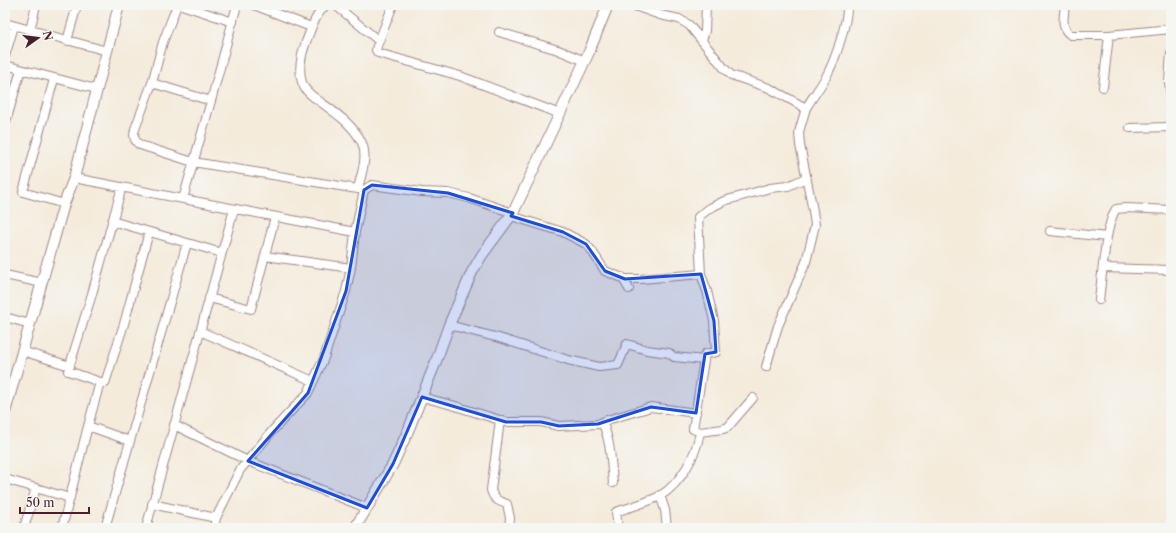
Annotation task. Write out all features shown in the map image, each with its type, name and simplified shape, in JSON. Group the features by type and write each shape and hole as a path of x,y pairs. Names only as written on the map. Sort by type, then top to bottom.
{"street":[{"path":"30,30 36,5"},
{"path":"67,40 77,5"},
{"path":"5,412 64,204 74,178 119,5"},
{"path":"177,5 163,42 152,82 135,129 135,142 140,145 193,162 361,189 372,185 422,192 448,193 469,198 512,215 563,232 586,244 605,271 622,277 641,280 701,274"},
{"path":"182,5 233,22"},
{"path":"183,199 237,5"},
{"path":"254,5 311,27"},
{"path":"214,528 216,518 240,470 273,430 308,393 324,358 346,291 351,268 361,189 364,151 361,141 343,118 309,93 303,86 300,72 303,49 311,27 320,11 326,5"},
{"path":"335,5 379,41"},
{"path":"394,5 379,41 376,50 378,53 460,76 560,114"},
{"path":"355,528 393,464 422,397 449,325 472,272 482,255 512,215 585,61 608,5"},
{"path":"632,5 660,15 679,19 689,25 724,68 732,75 769,88 806,108"},
{"path":"702,40 705,31 706,5"},
{"path":"766,366 778,326 806,262 815,225 814,211 806,178 799,132 806,108 829,71 843,31 848,11 847,5"},
{"path":"1065,5 1064,29 1071,35 1109,35 1171,29"},
{"path":"5,23 107,51"},
{"path":"5,56 14,26"},
{"path":"499,32 558,50 585,61"},
{"path":"1103,87 1109,35"},
{"path":"1171,53 1169,83 1171,95"},
{"path":"5,65 96,90"},
{"path":"5,125 21,70"},
{"path":"54,79 23,192 64,204"},
{"path":"152,82 210,101"},
{"path":"1130,128 1171,127"},
{"path":"74,178 355,232"},
{"path":"753,398 728,427 700,432 693,429 705,354 716,352 714,321 707,291 701,274 698,217 710,208 724,201 770,188 788,186 806,178"},
{"path":"122,187 68,371 105,383 124,324 149,232"},
{"path":"146,528 234,209"},
{"path":"1099,300 1107,237 1112,214 1116,209 1171,210"},
{"path":"209,298 251,309 275,217"},
{"path":"112,221 222,253"},
{"path":"1050,231 1107,237"},
{"path":"105,528 187,243"},
{"path":"265,256 351,268"},
{"path":"1103,268 1171,270"},
{"path":"5,275 42,283"},
{"path":"622,277 629,289"},
{"path":"5,317 30,324"},
{"path":"449,325 499,338 568,360 599,367 618,365 627,344 647,350 669,354 674,357 704,360"},
{"path":"200,331 313,381"},
{"path":"22,350 70,366"},
{"path":"62,528 100,382"},
{"path":"422,397 506,422 541,422 559,426 598,424 651,407 696,412"},
{"path":"500,420 491,490 493,498 496,501 507,504 510,518 509,528"},
{"path":"602,422 610,445 614,483"},
{"path":"174,425 248,461 367,508"},
{"path":"88,426 130,441"},
{"path":"618,528 616,512 660,495 676,482 689,462 698,444 700,432"},
{"path":"5,479 70,498"},
{"path":"24,528 36,488"},
{"path":"660,495 665,510 667,528"},
{"path":"152,504 216,518"}],"highlighted area":[{"path":"372,185 448,193 513,213 511,216 563,232 586,244 605,271 625,279 701,274 714,321 716,352 705,354 696,413 651,407 598,424 559,426 541,422 506,422 422,397 393,464 367,508 248,461 308,393 346,291 364,190"}]}
